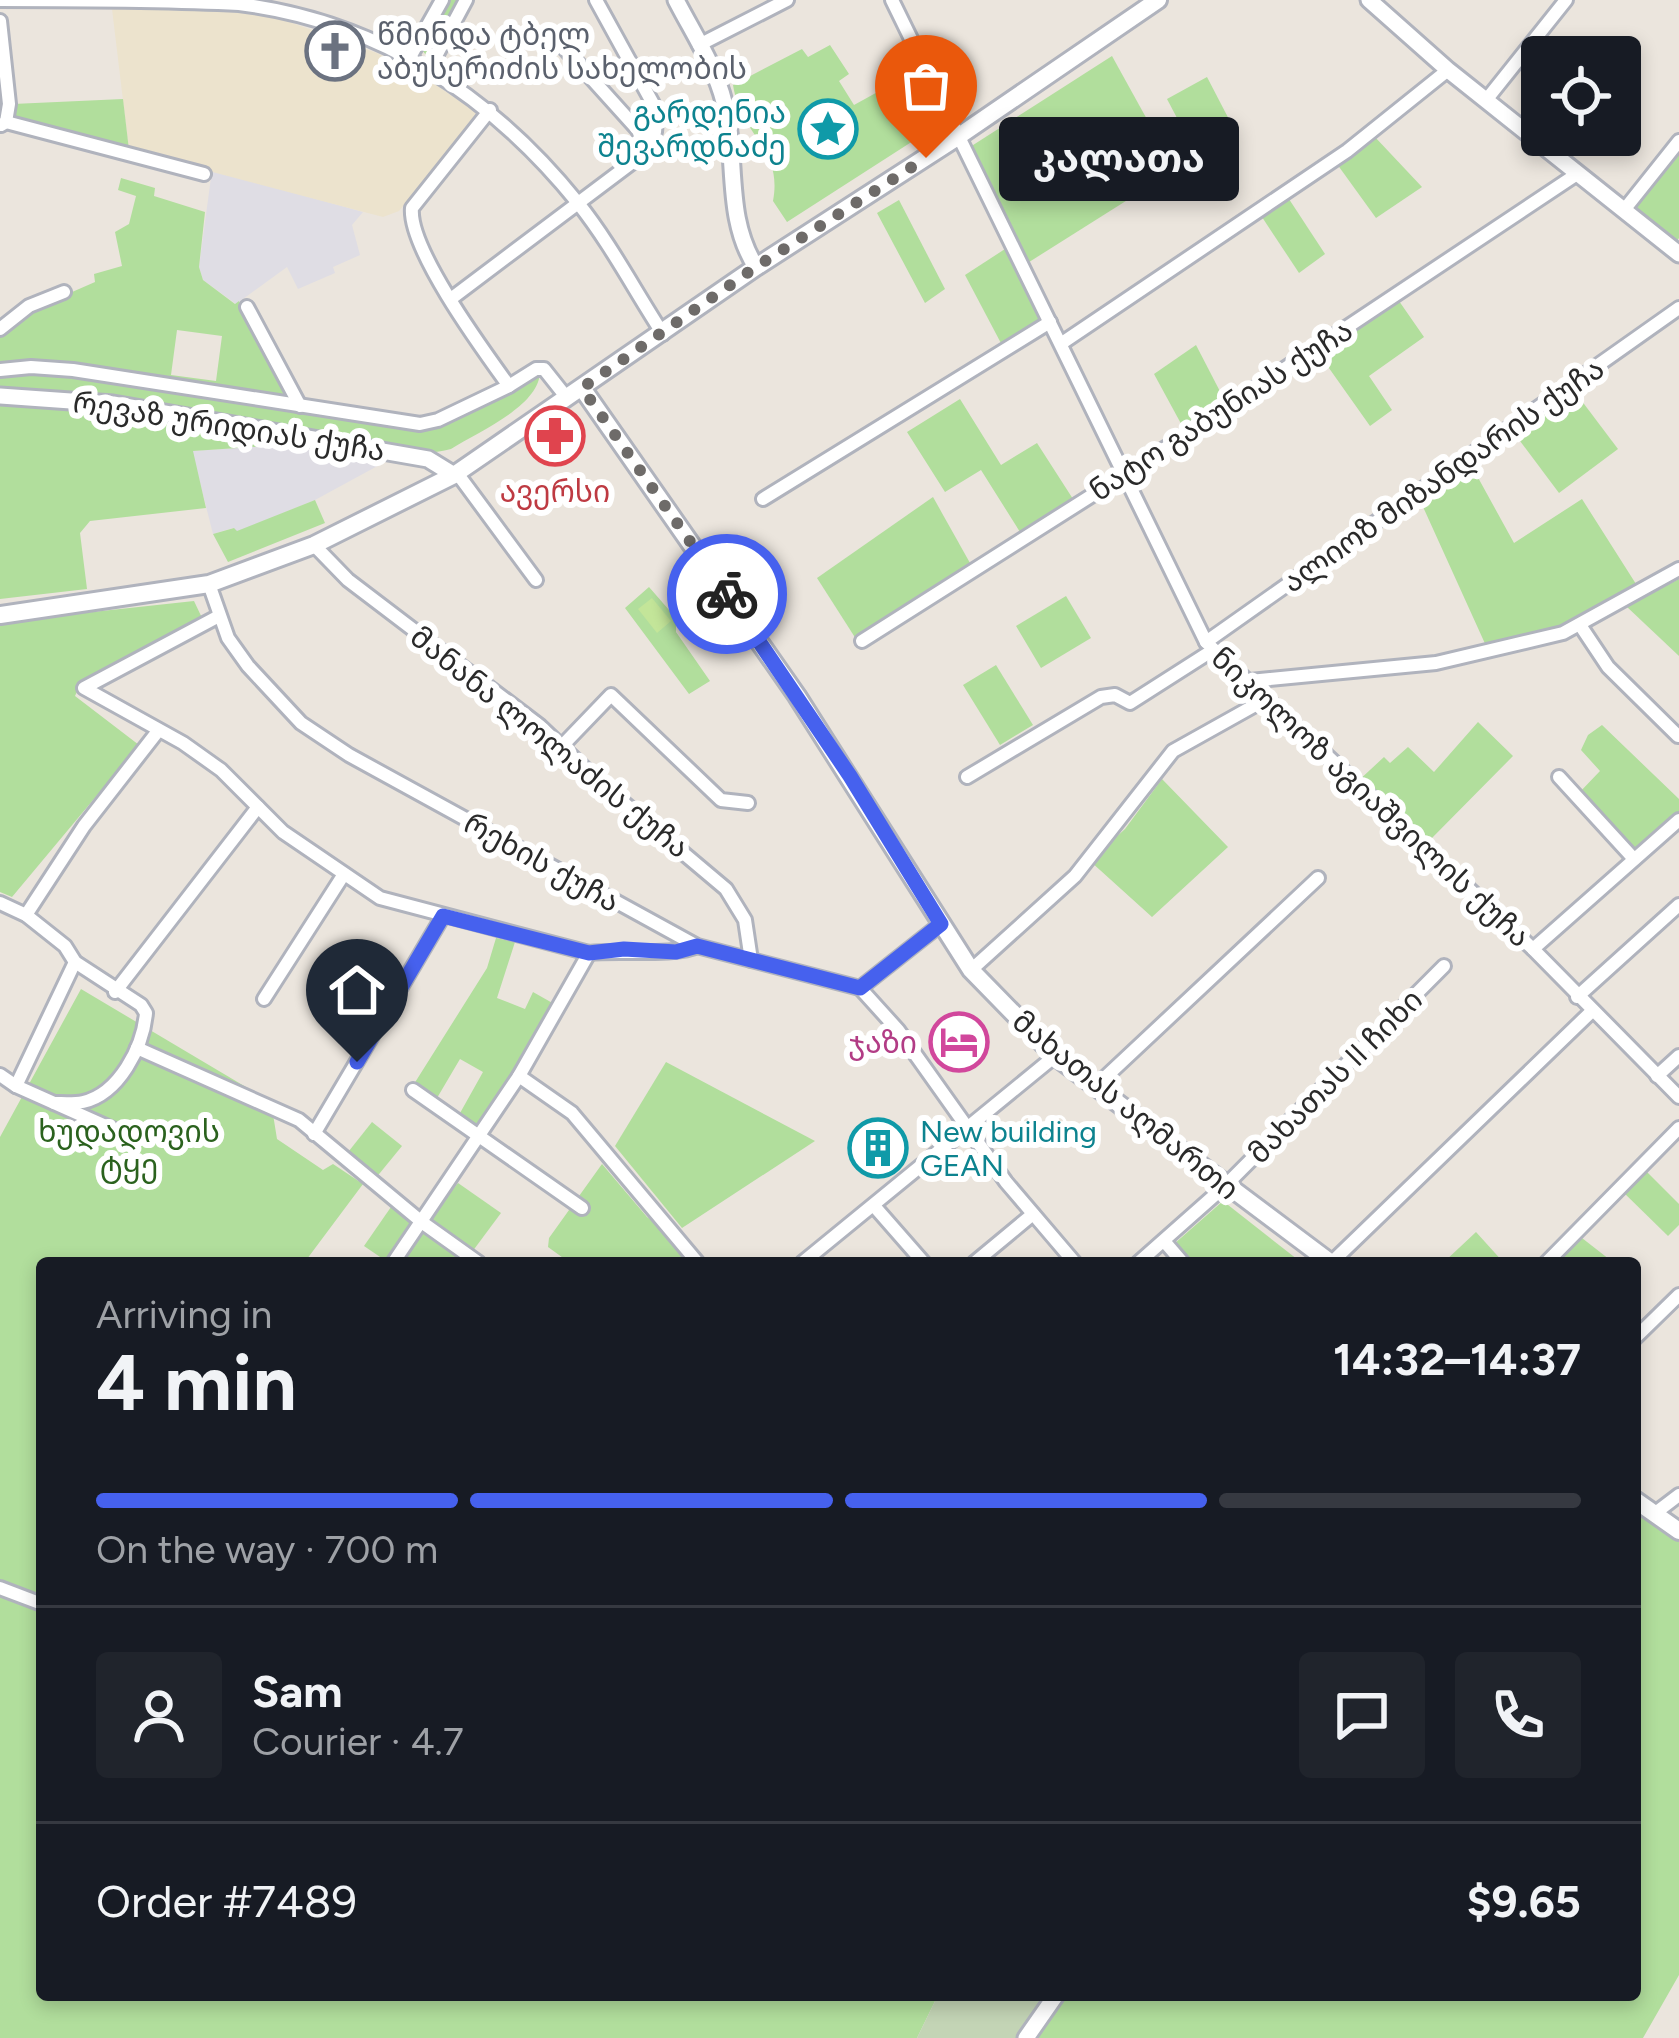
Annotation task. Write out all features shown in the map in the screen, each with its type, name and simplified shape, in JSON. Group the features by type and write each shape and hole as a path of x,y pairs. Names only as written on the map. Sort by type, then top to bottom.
{"main road":[{"path":"0,615 208,584 314,545 455,474 1158,0"},
{"name":"მახათას აღმართი","path":"574,393 797,696 970,970 1055,1056 1323,1257"},
{"path":"1641,1504 1679,1531"}],"street":[{"path":"0,0 212,1 318,21 410,57 490,110 579,204 663,334"},
{"path":"410,57 442,0"},
{"path":"429,69 466,0"},
{"path":"452,298 646,152 657,111 596,0"},
{"path":"676,0 725,105 737,226 756,267"},
{"path":"699,45 788,0"},
{"name":"ნიკოლოზ აგიაშვილის ქუჩა","path":"892,0 1210,646 1533,949 1679,1097"},
{"path":"1370,0 1390,7 1448,70 1679,254"},
{"path":"1487,99 1566,0"},
{"path":"0,21 9,104 3,124 204,174"},
{"path":"556,39 606,90 646,146"},
{"path":"1062,343 1347,151 1448,70"},
{"path":"490,110 411,214 424,257 509,386"},
{"path":"1624,210 1679,141"},
{"name":"ნატო გაბუნიას ქუჩა","path":"862,641 1577,174"},
{"path":"0,329 29,306 64,292"},
{"path":"247,307 300,406"},
{"name":"ალიოზ მიზანდარის ქუჩა","path":"967,777 1101,697 1115,695 1130,703 1679,308"},
{"path":"763,499 1050,322"},
{"path":"0,370 73,370 421,424 438,420 536,369 544,369 574,393"},
{"name":"რევაზ ურიდიას ქუჩა","path":"0,396 113,404 428,459 455,474"},
{"path":"455,474 536,580"},
{"name":"მანანა ლოლაძის ქუჩა","path":"314,545 348,580 540,726 727,889 745,920 751,960"},
{"path":"1250,681 1436,662 1563,633 1679,569"},
{"name":"რეხის ქუჩა","path":"208,584 228,638 248,666 301,723 391,782 511,842 697,946 860,988"},
{"path":"219,616 84,688 220,770 283,832 380,898 589,953 676,952 697,946"},
{"path":"1580,625 1608,668 1678,736"},
{"path":"561,747 611,695 722,800 748,803"},
{"path":"970,970 1075,876 1173,751 1266,699"},
{"path":"26,915 84,826 158,730"},
{"path":"1558,778 1634,859"},
{"path":"116,992 257,807"},
{"path":"1533,949 1679,820"},
{"path":"264,998 344,874"},
{"path":"1096,1086 1318,878"},
{"path":"0,903 26,915 65,946 75,962 146,1013 137,1048 104,1094 82,1102 54,1103"},
{"path":"1577,997 1679,905"},
{"path":"314,1134 443,916"},
{"path":"941,924 860,988 898,1030 966,1131 1070,1257"},
{"path":"397,1257 482,1137 589,953"},
{"path":"16,1086 75,962"},
{"name":"მახათას II ჩიხი","path":"1145,1257 1225,1186 1444,966"},
{"path":"1337,1257 1592,1011"},
{"path":"137,1048 283,1111 471,1257"},
{"path":"810,1257 1055,1056"},
{"path":"1657,1076 1679,1056"},
{"path":"0,1075 119,1132"},
{"path":"519,1076 572,1114 693,1257"},
{"path":"413,1090 583,1208"},
{"path":"1552,1257 1679,1128"},
{"path":"875,1207 919,1257"},
{"path":"981,1257 1033,1214"},
{"path":"1163,1241 1178,1257"},
{"path":"1641,1332 1679,1295"},
{"path":"1654,1514 1679,1495"},
{"path":"0,1588 36,1602"},
{"path":"1026,2038 1051,2001"}],"shaded area":[{"path":"112,9 212,9 278,18 377,53 426,78 478,114 399,211 383,217 129,150"},
{"path":"212,170 363,212 352,225 360,255 333,267 335,273 298,289 287,267 236,304 203,280 199,267"},
{"path":"284,445 383,463 315,500 236,532 233,528 213,534 192,451"}],"green space":[{"path":"445,0 462,0 427,56 421,49"},
{"name":"გარდენია შევარდნაძე","path":"830,45 849,74 839,81 854,105 883,89 913,141 787,222 773,201 767,154 744,117 733,85 802,49 808,57"},
{"path":"1112,56 1175,170 1026,264 970,147"},
{"path":"1207,77 1234,129 1196,154 1167,99"},
{"path":"123,99 129,150 14,121 13,104"},
{"path":"1374,136 1422,187 1376,218 1337,164"},
{"path":"1679,148 1679,238 1675,244 1630,209"},
{"path":"121,178 155,188 154,196 205,212 199,267 203,280 235,304 239,301 287,394 284,399 0,368 0,333 31,310 95,282 94,274 122,266 115,232 129,224 136,196 118,190","holes":["177,330 222,336 216,381 171,375"]},
{"path":"1287,196 1325,254 1299,273 1260,214"},
{"path":"899,200 945,289 925,303 877,213"},
{"path":"1005,249 1042,321 1003,347 965,275"},
{"path":"1399,301 1424,337 1369,376 1392,410 1370,426 1319,354"},
{"path":"1196,345 1226,403 1185,431 1154,374"},
{"path":"38,371 419,428 456,419 540,374 528,398 504,418 451,449 419,452 118,400 0,391 0,375"},
{"path":"1572,388 1618,449 1559,493 1514,433"},
{"path":"25,399 164,418 284,445 193,451 206,508 90,521 80,533 87,589 0,599 0,401"},
{"path":"960,399 1001,465 1037,443 1073,499 1020,532 981,470 945,492 907,432"},
{"path":"1470,463 1514,543 1582,499 1636,584 1565,630 1487,648 1419,498"},
{"path":"933,497 970,563 856,639 817,578"},
{"path":"315,500 325,523 228,562 213,534 237,531"},
{"path":"1679,579 1679,656 1626,606"},
{"path":"649,587 676,618 676,632 710,681 689,694 625,608"},
{"path":"1066,596 1091,638 1041,668 1016,626"},
{"path":"652,598 671,621 657,633 638,609"},
{"path":"194,601 203,620 81,683 75,696 139,745 12,897 0,892 0,622"},
{"path":"996,665 1033,725 1000,745 963,685"},
{"path":"1478,722 1513,756 1430,840 1356,783 1384,757 1390,763 1408,747 1434,772"},
{"path":"1602,725 1679,799 1679,816 1634,854 1578,794 1600,771 1581,750 1588,735"},
{"path":"1162,779 1228,847 1152,917 1090,861 1125,829"},
{"path":"496,938 515,942 497,998 525,1009 533,992 556,1005 475,1135 455,1122 483,1072 460,1059 437,1098 414,1084 487,968"},
{"name":"ხუდადოვის ტყე","path":"81,989 271,1102 277,1139 323,1170 333,1164 363,1184 308,1257 36,1257 36,2001 935,2001 917,2038 0,2038 0,1137"},
{"path":"666,1062 815,1141 682,1228 615,1146"},
{"path":"372,1122 402,1146 375,1179 345,1156"},
{"path":"602,1164 647,1217 681,1242 692,1257 562,1257 548,1247 549,1238"},
{"path":"1642,1167 1679,1204 1679,1225 1668,1236 1620,1189"},
{"path":"458,1183 501,1213 472,1252 427,1221"},
{"path":"1223,1201 1294,1257 1186,1257 1174,1244"},
{"path":"391,1207 412,1222 389,1257 364,1246"},
{"path":"421,1231 458,1257 402,1257"},
{"path":"1476,1232 1499,1257 1449,1257"},
{"path":"1582,1238 1606,1257 1562,1257"},
{"path":"1641,1511 1679,1542 1679,1975 1643,2038 1032,2038 1057,2001 1641,2001"},
{"path":"935,2001 1043,2001 1018,2038 917,2038"}],"way so far":[{"path":"727,594 582,388 756,267 926,158"}],"place":[{"name":"წმინდა ტბელ აბუსერიძის სახელობის","path":"335,51"},
{"name":"გარდენია შევარდნაძე","path":"828,129"},
{"name":"კალათა","path":"926,158"},
{"name":"ავერსი","path":"555,436"},
{"name":"ჯაზი","path":"959,1042"},
{"name":"New building GEAN","path":"878,1148"}],"route":[{"path":"357,1062 443,916 589,953 676,952 697,946 852,988 860,988 941,924 850,776 727,594"}]}
